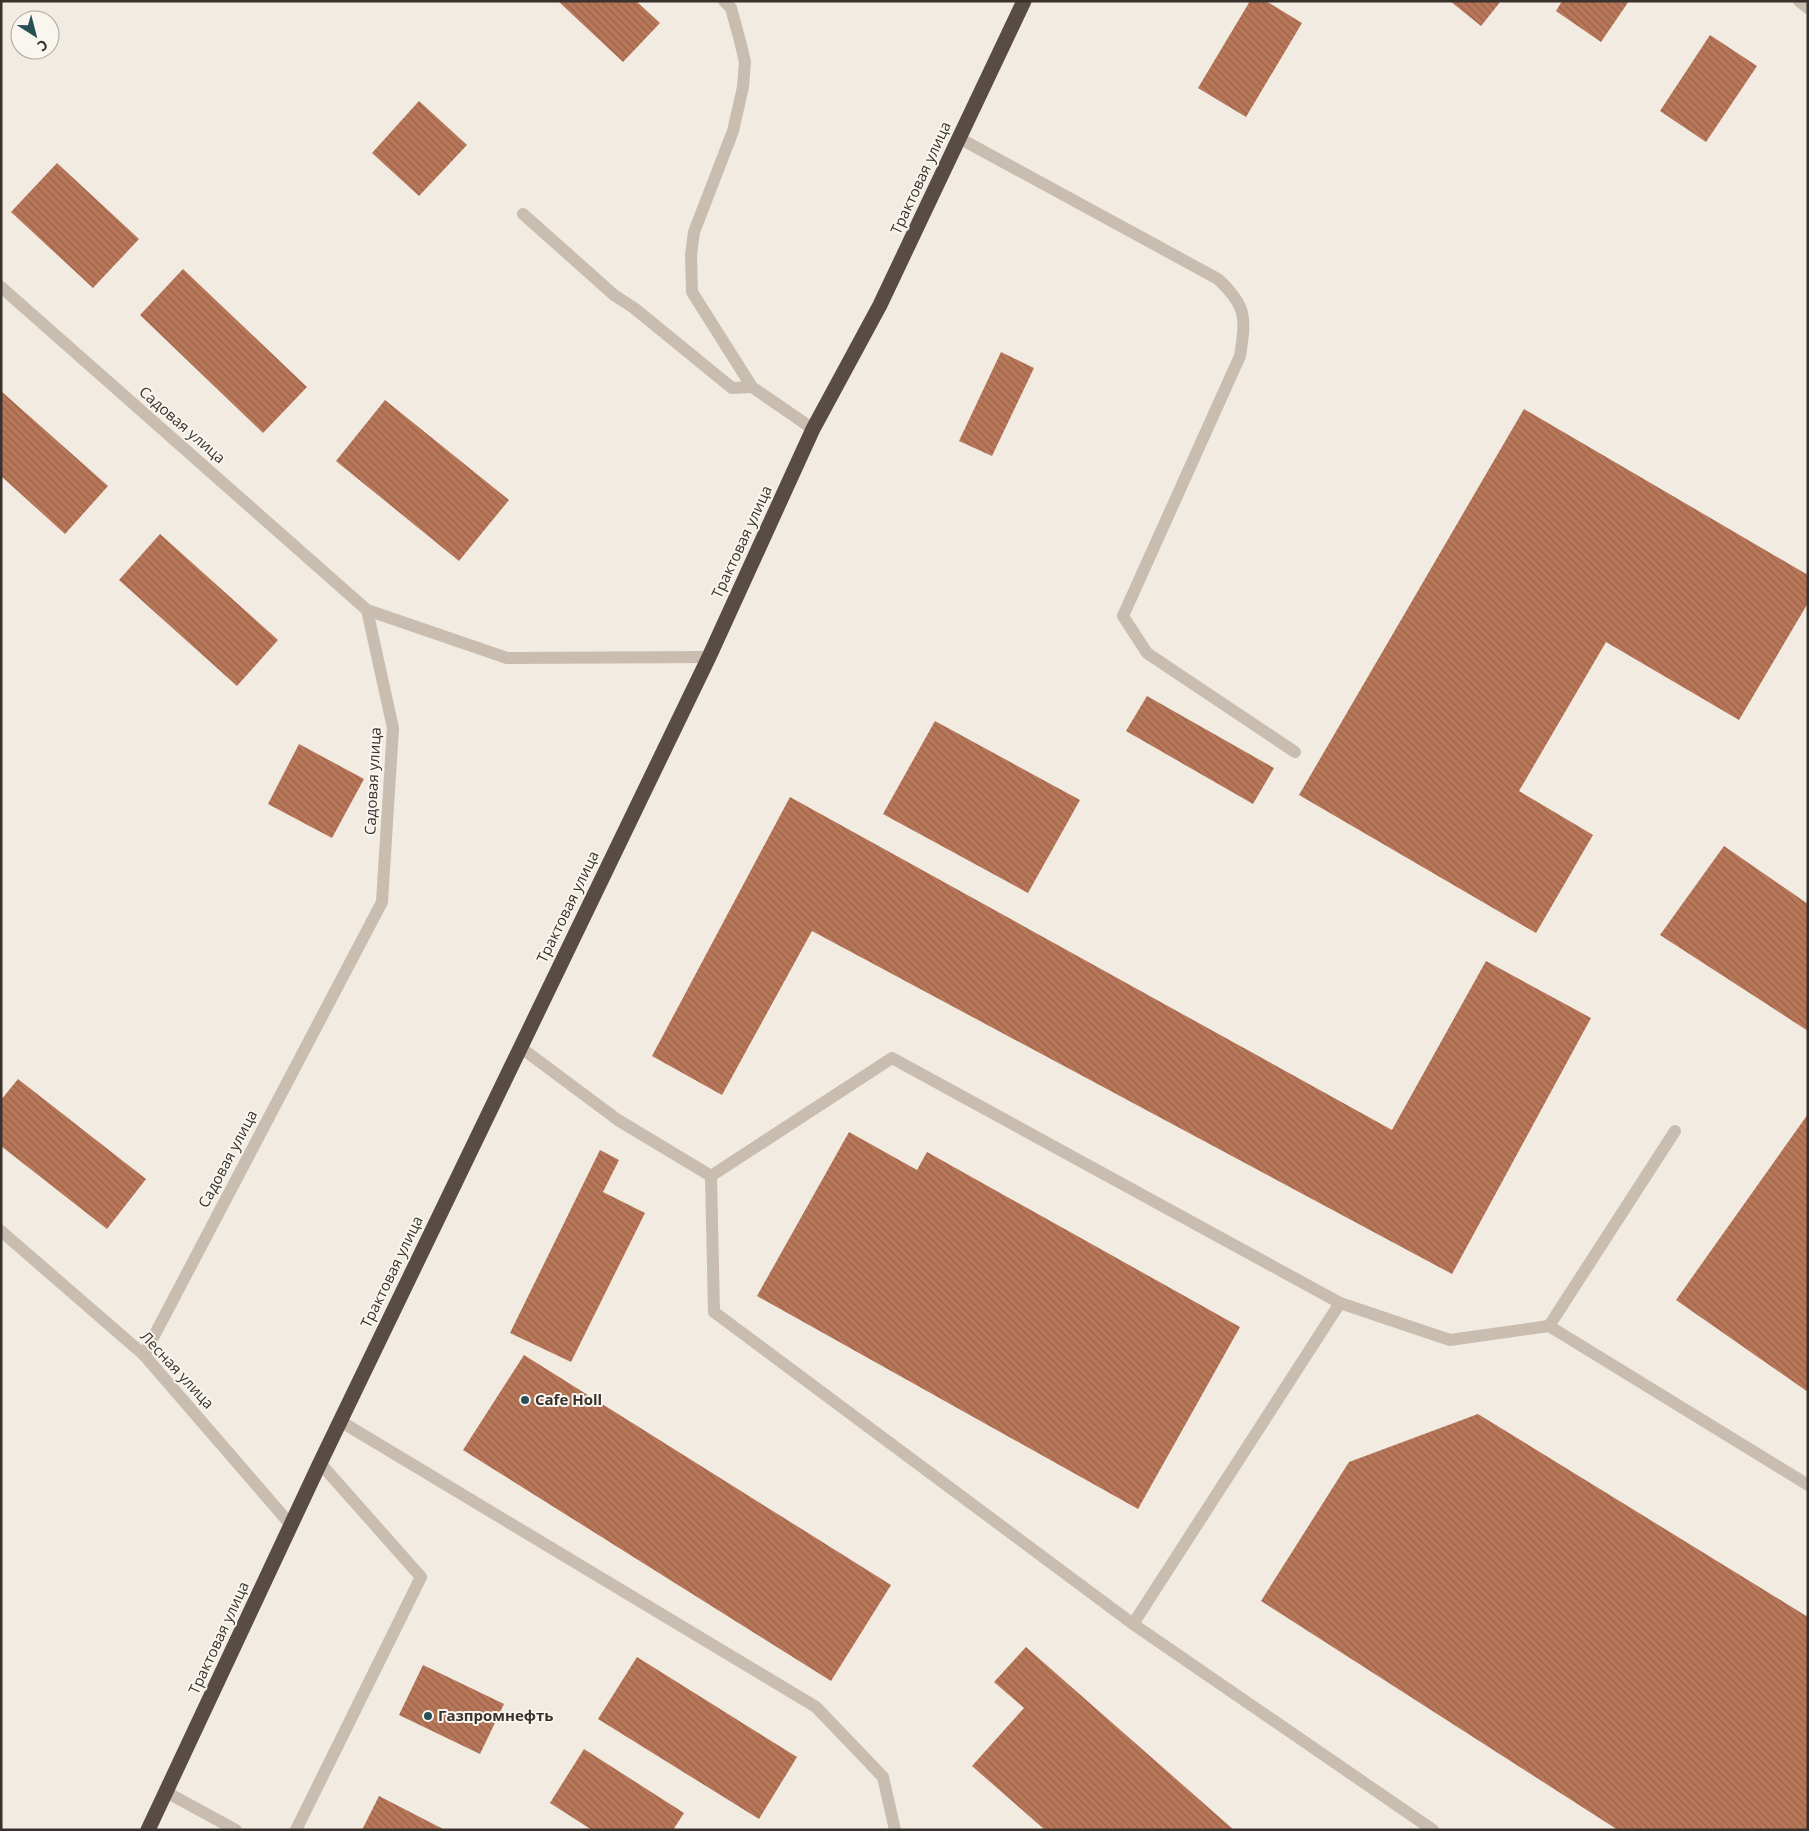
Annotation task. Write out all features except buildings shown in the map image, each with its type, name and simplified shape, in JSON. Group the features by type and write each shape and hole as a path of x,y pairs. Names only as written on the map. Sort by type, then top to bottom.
{"highway":[{"name":"Трактовая улица","path":"148,1830 320,1463 709,657 813,429 880,305 1024,1"}],"street":[{"path":"1800,1 1808,8"},
{"path":"730,3 745,62 743,87 733,131 694,232 691,255 692,292 752,387 813,429"},
{"path":"959,138 1218,278 1235,294 1245,323 1240,356 1123,616 1147,653 1295,752"},
{"path":"523,214 614,295 634,308 732,388 752,387"},
{"name":"Садовая улица","path":"1,287 367,610 394,728 382,902 144,1354"},
{"path":"367,610 507,658 709,657"},
{"path":"520,1047 618,1120 711,1176"},
{"path":"711,1176 892,1058 1340,1303 1450,1340 1549,1326 1808,1485"},
{"path":"1549,1326 1675,1132"},
{"path":"711,1176 714,1312 1133,1624 1433,1830"},
{"name":"Лесная улица","path":"1,1231 144,1354 291,1525"},
{"path":"1133,1624 1340,1303"},
{"path":"340,1422 816,1707 883,1777 895,1830"},
{"path":"296,1830 421,1577 320,1463"},
{"path":"166,1792 236,1830"}],"place":[{"name":"Cafe Holl","path":"525,1400"},
{"name":"Газпромнефть","path":"428,1716"}]}
